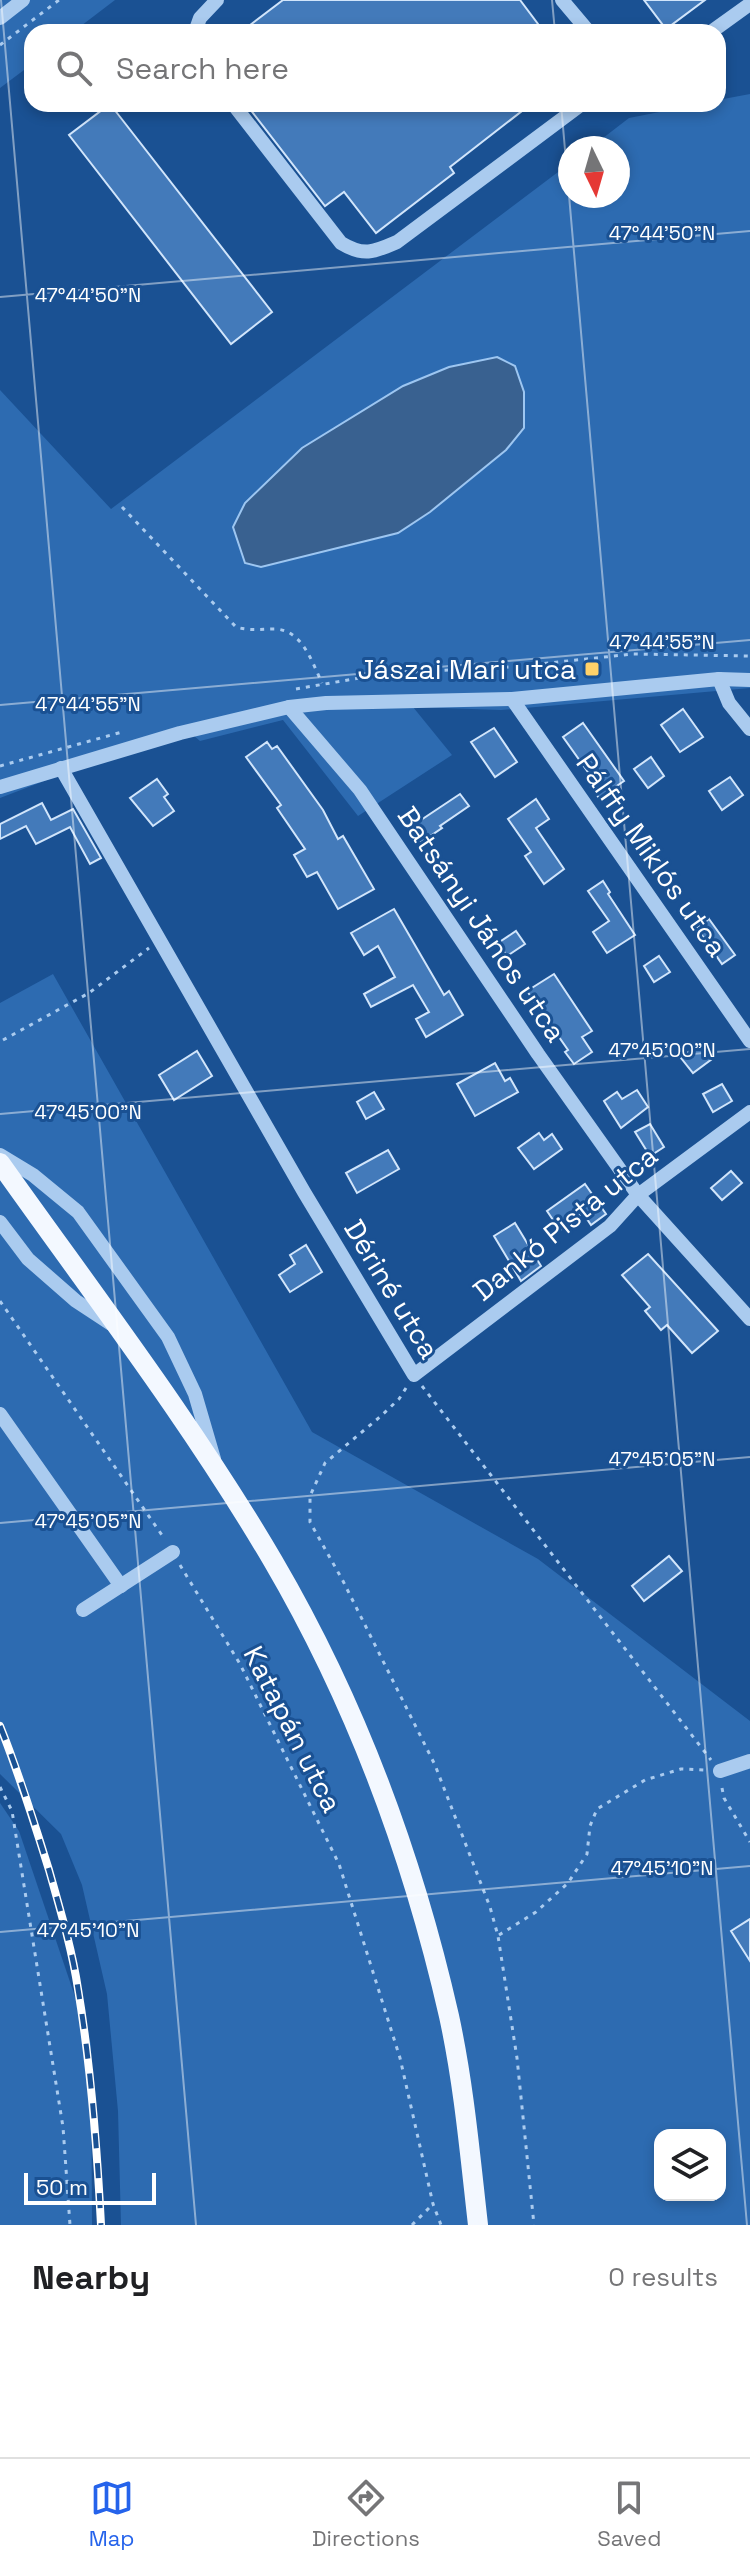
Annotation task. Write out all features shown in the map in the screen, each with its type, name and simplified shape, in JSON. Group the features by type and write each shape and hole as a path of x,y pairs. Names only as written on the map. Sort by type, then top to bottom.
{"main road":[{"path":"0,1163 219,1474 275,1563 321,1651 356,1729 400,1843 427,1929 449,2018 463,2095 478,2225"}],"street":[{"path":"0,18 23,0"},
{"path":"198,24 217,0"},
{"path":"562,0 582,24"},
{"path":"722,24 750,4"},
{"path":"239,112 341,243 355,251 373,252 397,242 571,112"},
{"path":"0,787 180,733 289,707 326,703 512,699 719,679 750,680"},
{"path":"719,679 729,703 750,729"},
{"name":"Pálffy Miklós utca","path":"512,699 750,1041"},
{"name":"Batsányi János utca","path":"289,707 360,790 538,1054 638,1195 750,1319"},
{"name":"Dériné utca","path":"61,768 304,1192 414,1375"},
{"name":"Dankó Pista utca","path":"414,1375 610,1226 638,1195 750,1112"},
{"path":"0,1155 33,1175 78,1212 168,1337 195,1394 219,1474"},
{"path":"0,1222 28,1259 76,1301 118,1329"},
{"path":"0,1414 121,1586"},
{"path":"83,1610 173,1552"},
{"path":"720,1771 750,1761"}],"path":[{"path":"28,24 59,0"},
{"path":"0,45 24,27"},
{"path":"122,507 236,627 245,630 286,630 295,636 310,657 322,683 326,703"},
{"path":"3,1040 89,993 161,939"},
{"name":"Katapán utca","path":"0,1301 173,1552 240,1664 339,1864 400,2058 433,2204 441,2225"},
{"path":"414,1375 399,1399 325,1463 310,1496 310,1522 435,1765 490,1907 498,1936 517,2058 534,2225"},
{"name":"Dériné utca","path":"414,1375 720,1771"},
{"path":"498,1936 536,1912 568,1883 587,1854 590,1826 597,1809 645,1780 681,1769 720,1771 724,1798 750,1842"},
{"path":"0,1787 12,1811 63,2127 70,2225"},
{"path":"412,2225 433,2204"}],"shaded area":[{"path":"0,0 115,0 84,24 24,24 24,70 0,88"},
{"path":"750,94 750,688 501,710 413,707 452,755 358,816 283,720 200,741 193,735 86,765 0,798 0,390 111,509 558,172 558,208 630,208 630,136 606,136 629,118 659,112 726,112 726,98"},
{"path":"497,357 515,366 524,392 524,428 506,450 430,512 398,533 261,567 245,563 233,527 245,503 302,448 403,386 449,367"},
{"path":"53,974 312,1432 538,1559 750,1721 750,2225 121,2225 118,2111 107,1994 82,1885 61,1834 0,1774 0,1003"},
{"path":"0,1803 19,1831 91,2044 92,2225 0,2225"}],"building":[{"path":"283,0 520,0 538,24 252,24"},
{"path":"644,0 705,0 673,24 662,24"},
{"path":"99,112 116,112 272,312 231,344 69,135"},
{"path":"252,112 521,112 450,167 454,173 376,233 344,192 325,206"},
{"path":"683,709 703,737 680,752 661,725"},
{"path":"583,723 624,781 599,798 590,786 595,782 563,737"},
{"path":"494,728 517,762 495,777 471,742"},
{"path":"267,742 272,749 277,746 323,810 338,839 343,836 374,889 338,909 317,872 307,877 294,855 305,849 277,808 281,805 246,757"},
{"path":"651,757 664,776 648,788 634,769"},
{"path":"730,777 743,795 722,810 709,791"},
{"path":"157,779 168,794 164,797 174,811 153,826 130,798"},
{"path":"460,794 469,806 420,843 409,828"},
{"path":"536,799 549,819 536,828 564,869 544,884 525,856 531,852 508,819"},
{"path":"42,803 51,820 73,809 101,858 90,864 70,827 36,844 26,826 0,839 0,824"},
{"path":"603,881 635,935 607,953 593,932 609,921 588,891"},
{"path":"394,909 444,995 449,991 463,1015 426,1037 416,1019 429,1012 413,985 371,1007 364,994 395,977 378,946 364,955 351,933"},
{"path":"709,919 735,955 722,964 697,928"},
{"path":"516,931 525,944 507,956 498,943"},
{"path":"659,956 670,972 654,982 644,966"},
{"path":"554,974 592,1031 582,1037 592,1052 574,1064 565,1052 568,1050 527,991"},
{"path":"700,1043 712,1059 693,1073 681,1058"},
{"path":"197,1051 212,1076 174,1100 159,1075"},
{"path":"495,1063 505,1081 510,1078 518,1092 475,1116 457,1084"},
{"path":"722,1084 732,1101 713,1112 703,1094"},
{"path":"637,1090 648,1107 621,1128 604,1101 617,1092 622,1099"},
{"path":"374,1092 384,1109 366,1119 357,1102"},
{"path":"650,1124 664,1147 650,1156 635,1132"},
{"path":"539,1133 544,1140 552,1134 562,1149 534,1169 518,1148"},
{"path":"388,1150 399,1169 357,1193 346,1173"},
{"path":"731,1171 742,1183 722,1200 711,1188"},
{"path":"585,1184 606,1214 591,1225 583,1213 560,1230 547,1211"},
{"path":"515,1223 541,1266 521,1281 494,1236"},
{"path":"306,1245 322,1272 290,1292 279,1275 295,1264 290,1255"},
{"path":"648,1254 718,1331 692,1353 667,1325 661,1330 645,1311 650,1307 622,1275"},
{"path":"669,1556 682,1571 644,1601 632,1586"},
{"path":"750,1919 750,1961 731,1931"}],"railway":[{"path":"0,1726 49,1870 72,1959 90,2077 101,2225"}],"place":[{"name":"Jászai Mari utca","path":"592,669"}]}
